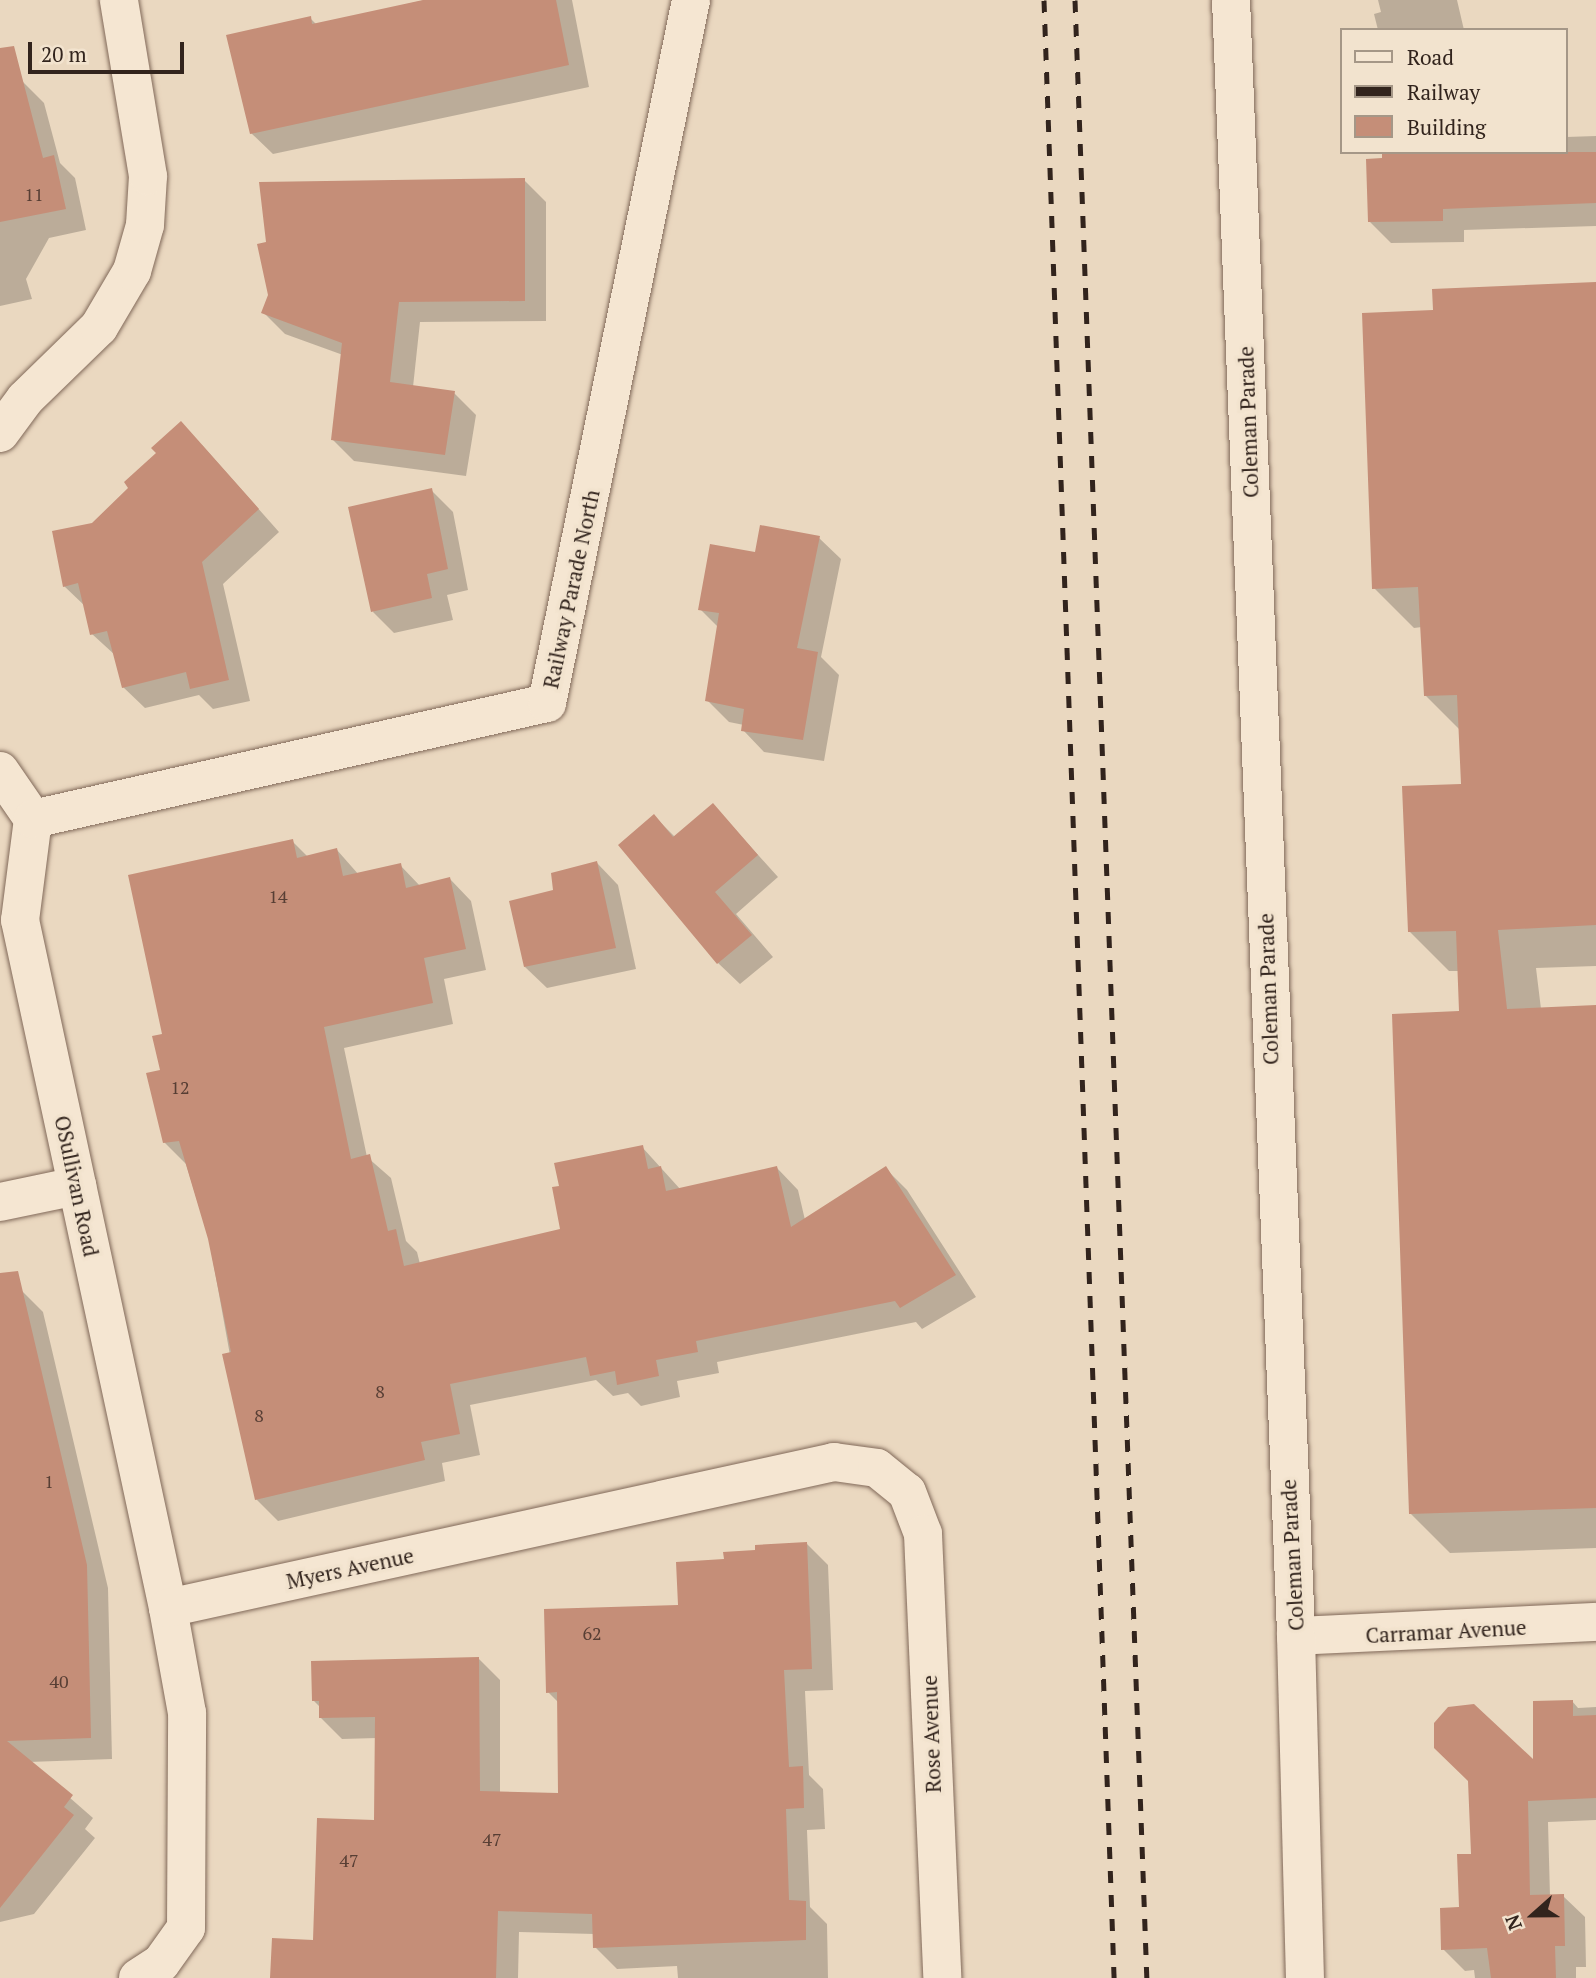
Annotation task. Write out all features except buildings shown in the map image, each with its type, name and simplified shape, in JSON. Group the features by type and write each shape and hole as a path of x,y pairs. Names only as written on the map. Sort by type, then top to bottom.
{"street":[{"path":"0,433 25,399 99,327 132,271 145,225 148,176 119,0"},
{"name":"Railway Parade North","path":"33,819 547,703 691,0"},
{"name":"Coleman Parade","path":"1231,0 1296,1636 1305,1978"},
{"path":"0,771 33,819"},
{"name":"OSullivan Road","path":"33,819 20,920 168,1608"},
{"path":"0,1202 77,1186"},
{"name":"Myers Avenue","path":"168,1608 834,1462 877,1468 907,1492"},
{"name":"Rose Avenue","path":"907,1492 923,1534 942,1978"},
{"path":"138,1978 161,1963 186,1928 187,1713 168,1608"},
{"name":"Carramar Avenue","path":"1296,1636 1596,1622"}],"railway":[{"path":"1044,0 1114,1978"},
{"path":"1075,0 1147,1978"}]}
